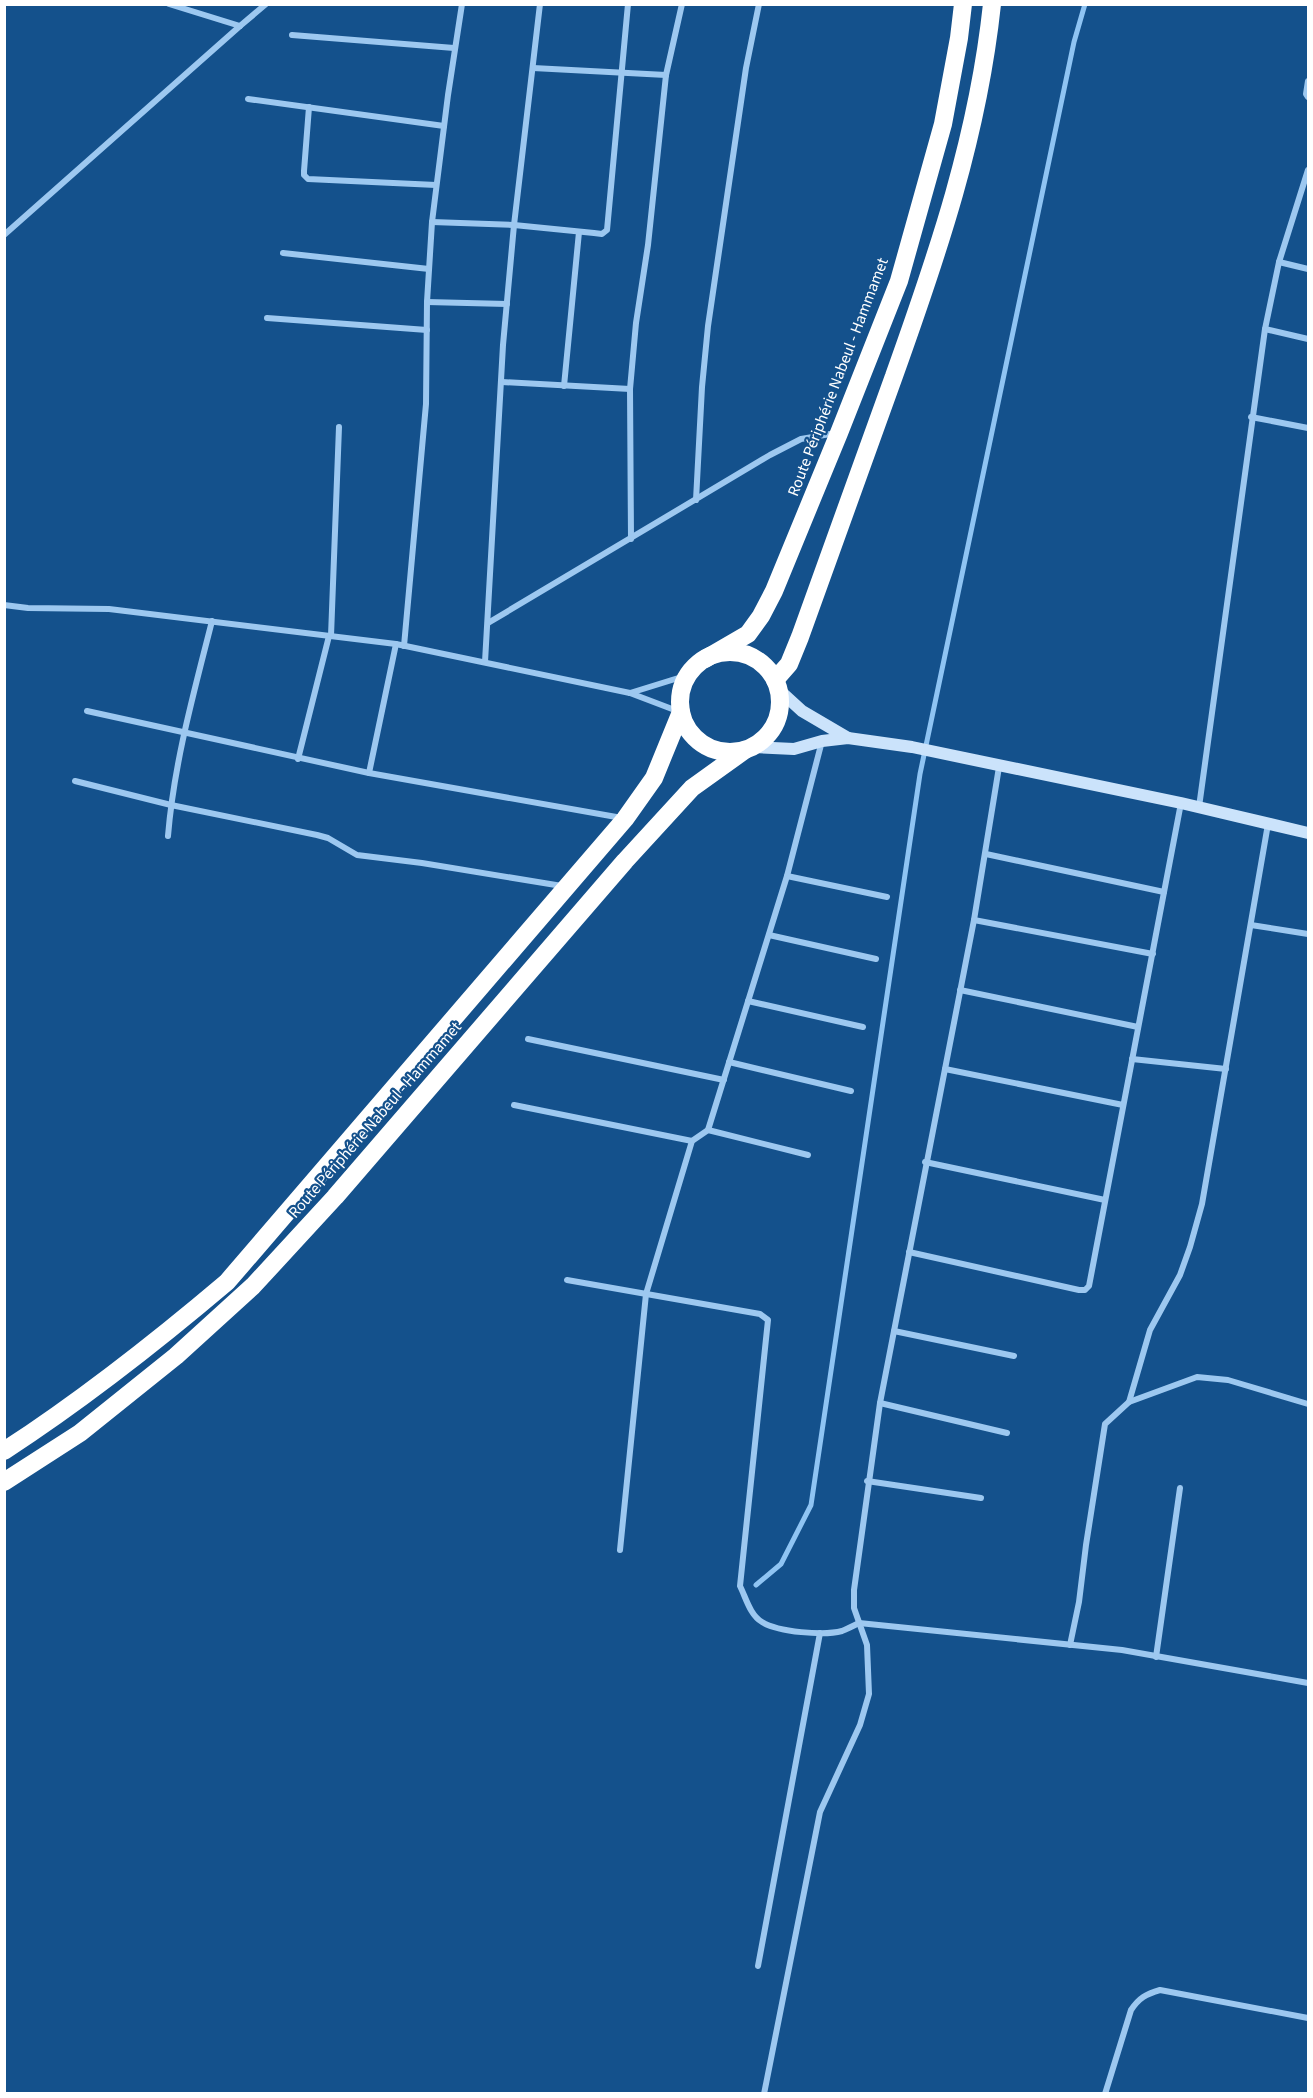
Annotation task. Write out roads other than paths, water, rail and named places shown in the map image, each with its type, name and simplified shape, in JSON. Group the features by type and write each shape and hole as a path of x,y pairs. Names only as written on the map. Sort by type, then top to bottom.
{"highway":[{"name":"Route Périphérie Nabeul - Hammamet","path":"705,659 748,634 761,616 774,591 899,281 943,124 963,4"},
{"path":"777,685 800,637 938,251 973,128 992,4"},
{"path":"736,652 752,657 765,667 777,685 780,707 776,723 767,736 749,749 728,753 712,750 698,741 687,728 681,712 682,687 688,675 705,659 720,653 736,652"},
{"name":"Route Périphérie Nabeul - Hammamet","path":"4,1451 62,1413 155,1343 227,1282 625,819 654,778 681,712"},
{"name":"Route Périphérie Nabeul - Hammamet","path":"4,1482 80,1433 176,1356 253,1286 335,1197 618,870 692,788 749,749"}],"street":[{"path":"169,4 240,26"},
{"path":"4,235 266,4"},
{"path":"404,646 426,404 427,302 432,222 454,48 462,4"},
{"path":"485,662 507,304 540,4"},
{"path":"432,222 514,225 602,234 607,230 628,4"},
{"path":"631,538 630,389 636,323 648,244 666,75 682,4"},
{"path":"696,500 708,326 746,68 759,4"},
{"path":"292,35 454,48"},
{"path":"533,68 666,75"},
{"path":"1308,81 1306,94 1308,97"},
{"path":"248,99 444,126"},
{"path":"309,107 304,171 308,179 436,185"},
{"path":"1199,808 1251,417 1265,329 1279,262 1308,170"},
{"path":"564,386 579,232"},
{"path":"283,253 429,268"},
{"path":"1279,262 1308,268"},
{"path":"427,302 507,304"},
{"path":"267,318 427,330"},
{"path":"1265,329 1308,339"},
{"path":"502,382 630,389"},
{"path":"1251,417 1308,428"},
{"path":"298,759 330,636 339,427"},
{"path":"488,623 770,455 801,439 839,433"},
{"path":"4,605 28,608 109,609 396,644 630,693 681,712"},
{"path":"168,836 183,733 212,621"},
{"path":"369,773 396,644"},
{"path":"630,693 688,675"},
{"path":"777,685 802,711 848,738"},
{"path":"87,711 298,759 625,819"},
{"path":"749,749 794,749 822,741 848,738 912,747 1308,833"},
{"path":"620,1550 646,1294 692,1142 708,1130 724,1080 787,876 822,741"},
{"path":"764,2094 820,1812 860,1725 869,1694 867,1645 854,1608 854,1590 867,1481 925,1162 974,920 999,767"},
{"path":"75,781 171,805 317,835 328,838 357,855 422,863 567,887"},
{"path":"909,1252 1085,1290 1091,1281 1181,804"},
{"path":"1129,1402 1150,1330 1180,1275 1202,1204 1268,823"},
{"path":"986,854 1164,892"},
{"path":"787,876 887,897"},
{"path":"974,920 1153,954"},
{"path":"1251,925 1308,934"},
{"path":"769,934 876,959"},
{"path":"960,990 1138,1027"},
{"path":"748,1000 863,1027"},
{"path":"528,1039 724,1080"},
{"path":"1132,1059 1226,1069"},
{"path":"729,1062 851,1091"},
{"path":"945,1068 1123,1105"},
{"path":"514,1105 692,1142"},
{"path":"708,1130 808,1155"},
{"path":"925,1162 1105,1200"},
{"path":"567,1280 760,1314 768,1320 740,1586 751,1611 761,1622 776,1627 820,1633 840,1631 859,1623 1122,1650 1308,1683"},
{"path":"894,1331 1014,1356"},
{"path":"1070,1645 1079,1602 1105,1424 1129,1402 1197,1377 1228,1380 1308,1404"},
{"path":"880,1403 1007,1433"},
{"path":"867,1481 981,1498"},
{"path":"1156,1657 1180,1488"},
{"path":"758,1966 820,1633"},
{"path":"1105,2094 1131,2010 1139,1999 1149,1993 1160,1990 1308,2018"}],"waterway":[{"path":"756,1585 781,1564 811,1505 920,774 1074,42 1085,4"}]}
